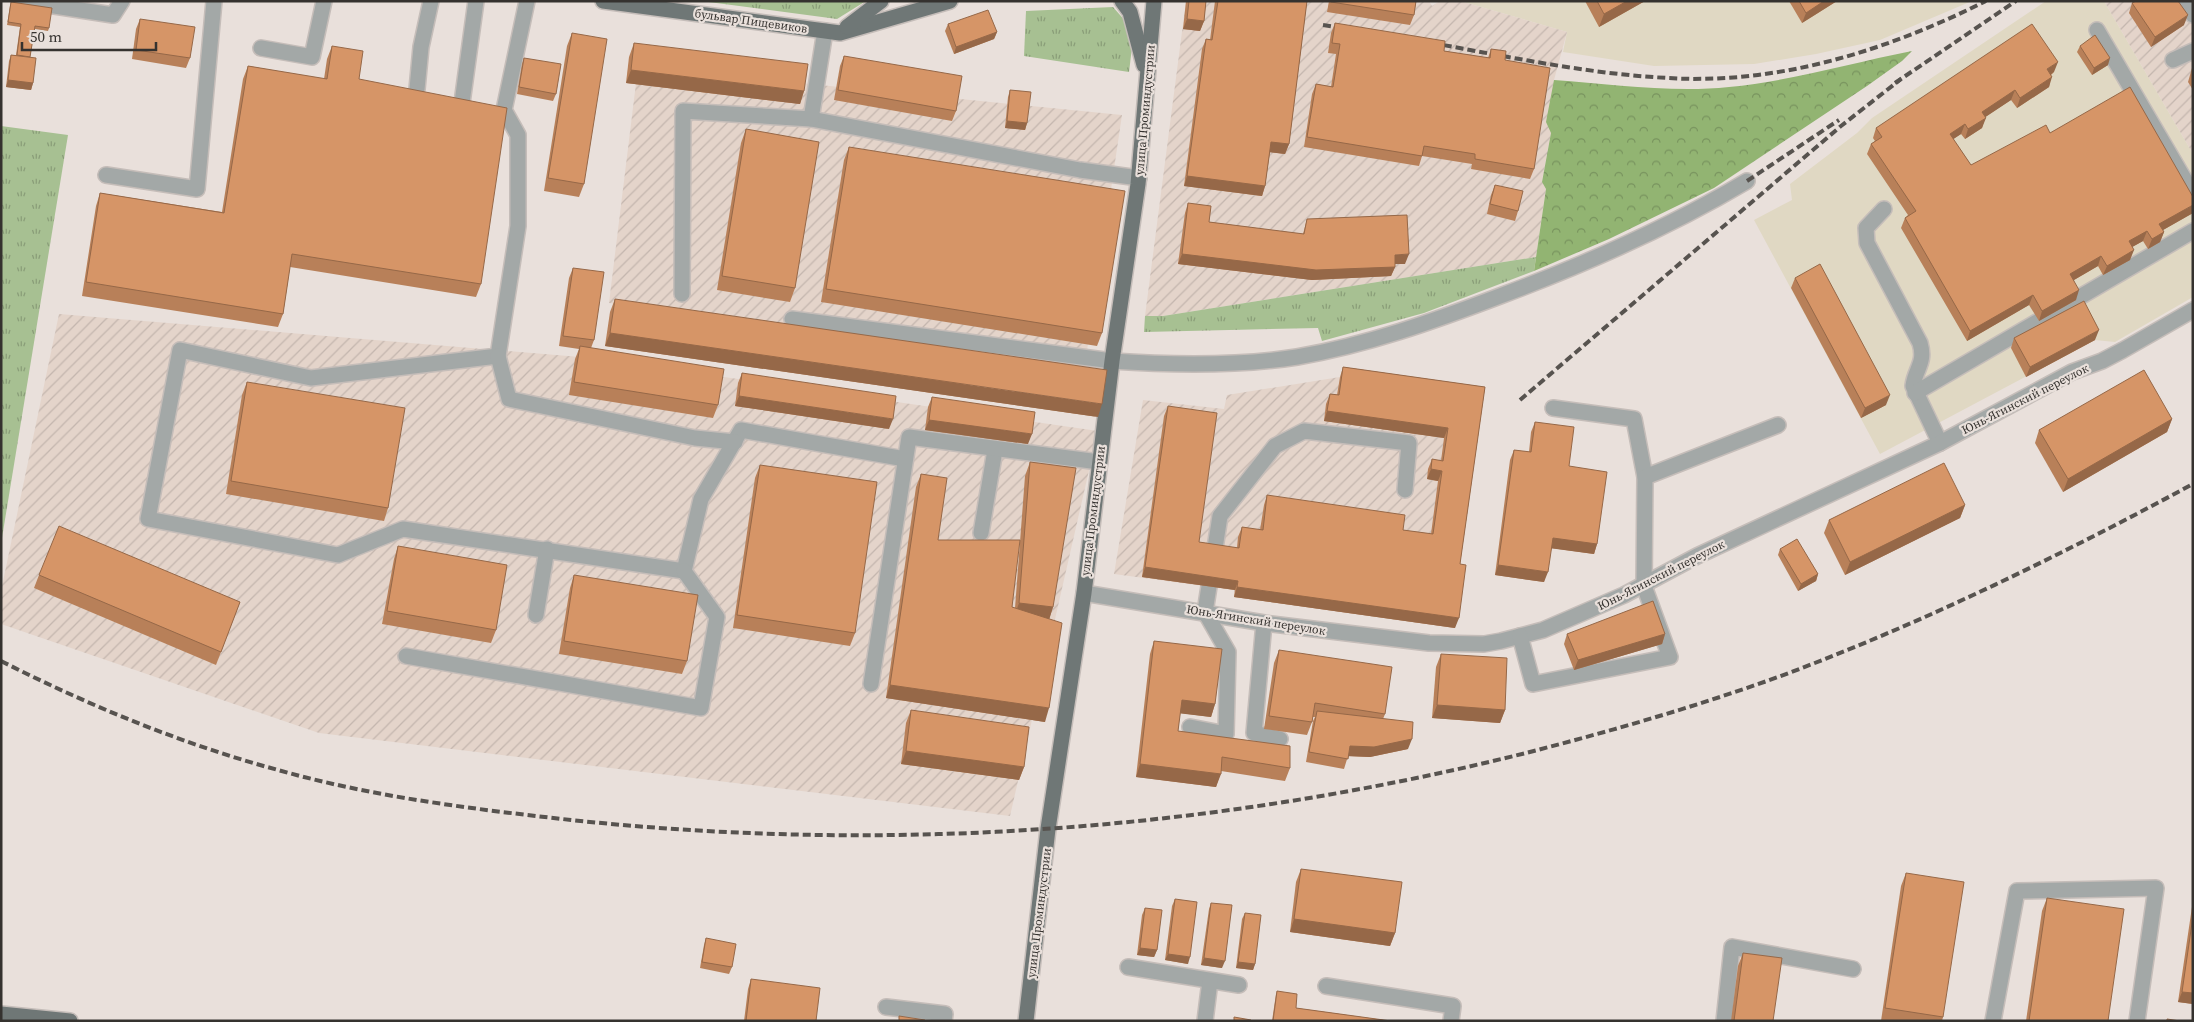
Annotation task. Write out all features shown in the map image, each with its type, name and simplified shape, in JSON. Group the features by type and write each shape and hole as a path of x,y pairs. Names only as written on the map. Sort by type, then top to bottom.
{"main road":[{"name":"бульвар Пищевиков","path":"603,1 832,32 950,1"},
{"path":"832,32 882,1"},
{"path":"1122,1 1130,12 1140,45 1148,83"},
{"name":"улица Проминдустрии","path":"1026,1021 1048,829 1084,593 1112,361 1139,178 1154,1"},
{"path":"1,1014 70,1021"}],"street":[{"path":"22,1 113,15 122,1"},
{"path":"106,175 198,189 214,1"},
{"path":"261,48 312,56 324,1"},
{"path":"416,89 421,47 431,1"},
{"path":"460,110 476,1"},
{"path":"526,1 504,110 518,135 518,226 498,356 509,399 695,438 734,442"},
{"path":"2186,1 2193,15"},
{"path":"2097,30 2193,194"},
{"path":"811,119 832,32"},
{"path":"2173,60 2193,51"},
{"path":"682,294 683,111 811,119 1080,170 1139,178"},
{"path":"792,319 1112,361 1148,364 1253,362 1295,357 1366,341 1456,313 1582,265 1659,230 1747,181"},
{"path":"1884,208 1866,228 1867,243 1920,343 1922,360 1913,381 1915,393 1940,443"},
{"path":"1915,393 2193,231"},
{"name":"Юнь-Ягинский переулок","path":"1084,593 1264,623 1429,643 1484,644 1520,636 1576,617 1644,586 1704,553 1940,443 2072,372 2116,354 2193,310"},
{"path":"406,656 701,708 717,617 684,571 547,549 402,529 338,555 148,519 180,350 311,378 498,356"},
{"path":"1520,636 1533,684 1670,657 1644,586 1645,477 1634,419 1553,408"},
{"path":"1645,477 1778,426"},
{"path":"684,571 701,499 742,430 906,459"},
{"path":"1190,727 1226,734 1228,652 1205,612 1220,516 1275,446 1304,431 1409,443 1405,490"},
{"path":"870,684 909,437 996,450 1099,462"},
{"path":"981,533 996,450"},
{"path":"536,614 547,549"},
{"path":"1264,623 1254,733 1280,739"},
{"path":"1994,1021 2017,891 2156,888 2137,1021"},
{"path":"1724,1021 1732,947 1853,969"},
{"path":"1128,967 1238,985"},
{"path":"1205,1021 1210,981"},
{"path":"1326,986 1453,1006 1451,1021"},
{"path":"886,1007 945,1014 944,1021"}],"shaded area":[{"path":"1186,1 1429,1 1432,6 1440,1 1460,1 1567,32 1554,80 1551,133 1542,181 1546,189 1536,257 1163,316 1145,316"},
{"path":"1460,1 1972,1 1880,40 1816,54 1754,64 1654,66 1563,52 1567,32"},
{"path":"2046,1 2104,1 2193,154 2193,297 2115,342 2095,340 1880,454 1754,220 1792,200 1790,184 1857,133 1872,118"},
{"path":"2104,1 2193,1 2193,154"},
{"path":"638,67 1122,115 1085,364 609,303"},
{"path":"59,314 592,358 1098,431 1010,816 319,733 1,624 1,591"},
{"path":"1340,377 1481,397 1456,574 1463,575 1455,628 1234,597 1234,590 1114,574 1143,400 1224,409 1227,395"}],"green space":[{"path":"701,1 866,1 837,19"},
{"path":"1113,7 1134,31 1129,72 1024,56 1026,11"},
{"path":"1912,51 1902,61 1867,86 1714,188 1609,239 1534,271 1546,189 1542,182 1551,133 1546,122 1554,80 1620,86 1707,89 1798,76"},
{"path":"1,126 68,135 1,544"},
{"path":"1536,257 1534,271 1424,313 1322,341 1318,328 1144,332 1145,316 1163,316"}],"building":[{"path":"1189,1 1206,1 1204,21 1187,19"},
{"path":"1218,1 1307,1 1289,144 1271,142 1265,186 1187,176 1206,39 1212,40"},
{"path":"1331,1 1416,1 1414,15"},
{"path":"1597,1 1627,1 1604,14"},
{"path":"1799,1 1824,1 1806,13"},
{"path":"2136,1 2178,1 2188,15 2155,37 2132,3"},
{"path":"11,2 52,8 49,28 35,26 30,57 17,55 21,24 8,22"},
{"path":"988,10 997,32 956,47 948,24"},
{"path":"140,19 195,27 190,58 136,50"},
{"path":"1335,23 1445,41 1444,51 1490,58 1491,49 1506,51 1505,60 1550,68 1534,169 1475,159 1475,154 1424,146 1422,156 1307,137 1316,84 1333,87 1340,44 1332,43"},
{"path":"2032,24 2058,62 2047,69 2052,77 2020,98 2015,90 1982,112 1986,118 1968,129 1965,124 1950,134 1971,165 2046,125 2050,133 2130,87 2193,197 2193,205 2159,224 2164,232 2152,239 2147,231 2129,241 2134,250 2107,266 2101,256 2070,274 2079,290 2042,311 2033,295 1970,331 1905,218 1916,211 1871,144 1882,137 1876,128"},
{"path":"572,33 607,39 584,184 548,178"},
{"path":"2095,35 2110,58 2094,68 2080,46"},
{"path":"634,43 808,64 804,91 631,70"},
{"path":"332,46 363,51 359,79 507,108 481,284 292,254 283,314 86,282 100,193 224,213 248,66 327,79"},
{"path":"11,55 36,58 33,83 8,80"},
{"path":"844,56 962,76 956,111 838,90"},
{"path":"524,58 561,64 556,94 519,87"},
{"path":"1010,90 1031,92 1027,123 1007,121"},
{"path":"746,129 819,142 795,288 722,276"},
{"path":"849,147 1125,191 1102,333 826,289"},
{"path":"1495,185 1523,191 1518,211 1490,204"},
{"path":"1188,203 1211,206 1209,222 1304,234 1307,219 1407,215 1409,254 1395,255 1395,267 1316,270 1182,254"},
{"path":"1820,264 1890,395 1865,408 1795,278"},
{"path":"573,268 604,272 594,340 563,336"},
{"path":"615,299 1107,370 1102,404 610,333"},
{"path":"2084,301 2099,330 2030,367 2014,338"},
{"path":"580,346 724,369 718,405 574,382"},
{"path":"1343,367 1485,387 1460,564 1466,565 1459,618 1237,587 1238,581 1145,567 1168,406 1217,413 1199,542 1239,548 1242,527 1263,530 1267,495 1405,515 1403,530 1433,534 1442,471 1431,469 1432,459 1443,461 1448,428 1327,411 1330,394 1339,395"},
{"path":"2144,370 2172,419 2068,479 2039,430"},
{"path":"742,373 896,396 893,419 739,396"},
{"path":"247,382 405,408 388,508 231,481"},
{"path":"932,397 1035,412 1032,434 929,420"},
{"path":"1535,422 1574,427 1569,466 1607,472 1597,544 1553,538 1548,572 1498,565 1514,450 1531,452"},
{"path":"1030,462 1076,468 1053,607 1019,603"},
{"path":"1944,463 1965,505 1850,562 1829,520"},
{"path":"760,465 877,482 855,633 737,615"},
{"path":"921,474 947,478 938,540 1020,540 1012,607 1062,623 1049,708 890,685"},
{"path":"59,526 240,602 221,652 39,575"},
{"path":"1797,539 1818,574 1801,584 1780,549"},
{"path":"398,546 507,565 496,630 387,611"},
{"path":"574,575 698,595 687,661 564,641"},
{"path":"1653,601 1665,634 1578,660 1567,634"},
{"path":"1154,641 1222,649 1215,704 1182,700 1178,731 1290,746 1290,768 1222,757 1221,774 1140,764"},
{"path":"1279,650 1392,667 1385,714 1315,703 1312,722 1269,716"},
{"path":"1441,654 1507,658 1505,710 1437,705"},
{"path":"911,710 1029,727 1024,767 906,751"},
{"path":"1317,711 1413,722 1412,739 1374,747 1350,746 1348,759 1309,752"},
{"path":"1301,869 1402,882 1395,933 1294,919"},
{"path":"1906,873 1964,882 1943,1017 1885,1008"},
{"path":"2047,898 2124,909 2108,1021 2029,1021"},
{"path":"1175,899 1197,902 1190,957 1168,954"},
{"path":"1211,903 1232,905 1225,961 1204,958"},
{"path":"1145,908 1162,910 1157,950 1140,948"},
{"path":"1245,913 1261,915 1255,964 1238,962"},
{"path":"2193,916 2193,993 2182,992"},
{"path":"706,938 736,944 732,967 702,962"},
{"path":"1743,953 1782,958 1773,1021 1734,1021"},
{"path":"751,979 820,988 816,1021 746,1021"},
{"path":"1277,991 1297,994 1296,1008 1391,1021 1273,1021"},
{"path":"899,1016 925,1020 925,1021 899,1021"},
{"path":"1234,1017 1251,1020 1251,1021 1234,1021"}],"railway":[{"path":"1432,43 1609,73 1710,79 1751,76 1792,70 1872,49 1911,35 1986,1"},
{"path":"1895,83 2016,1"},
{"path":"1323,25 1348,29"},
{"path":"1520,400 1841,126 1901,79"},
{"path":"1747,181 1839,120"},
{"path":"1,661 137,723 242,760 350,788 423,801 571,820 691,830 811,835 931,834 1051,828 1171,817 1290,801 1408,780 1526,753 1653,718 1778,677 1884,635 2041,563 2193,484"}]}
